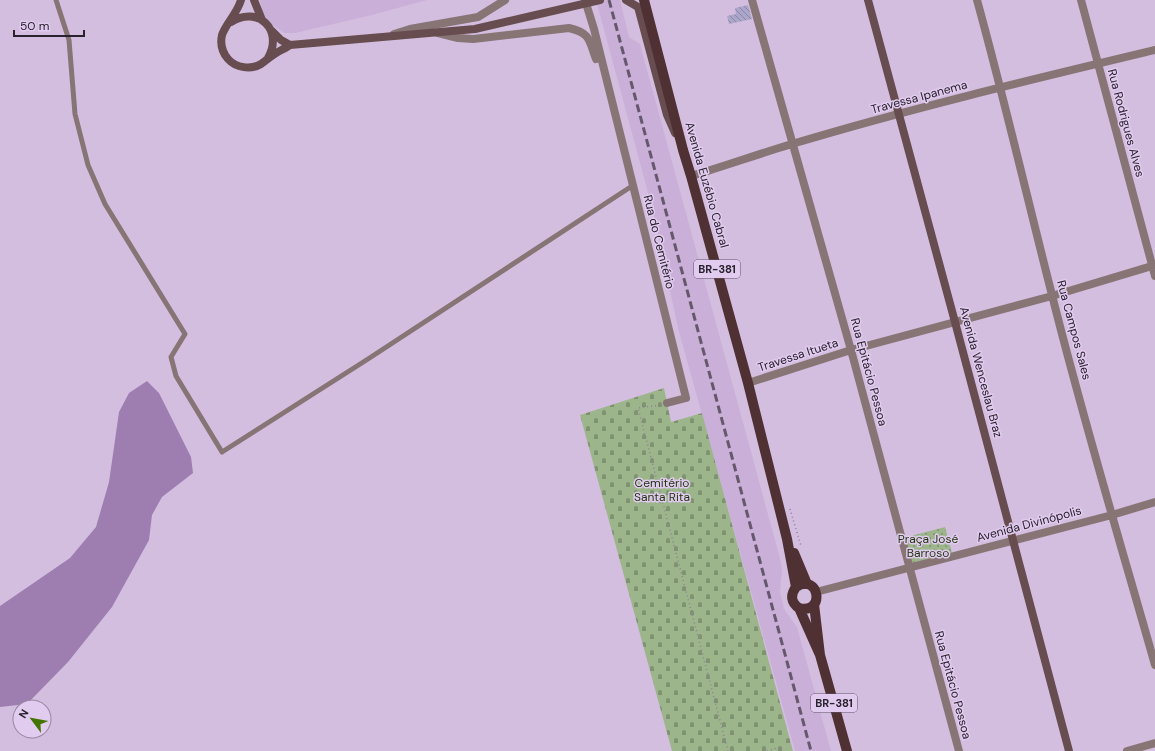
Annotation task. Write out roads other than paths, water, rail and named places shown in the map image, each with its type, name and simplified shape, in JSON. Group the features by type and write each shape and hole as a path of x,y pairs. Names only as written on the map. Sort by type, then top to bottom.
{"main road":[{"name":"Avenida Euzébio Cabral","path":"644,0 683,150 748,383 787,538 796,587 792,594 793,602 799,608 820,654"},
{"name":"Avenida Euzébio Cabral","path":"787,538 807,584"},
{"path":"796,587 807,584"},
{"name":"BR-381","path":"807,584 816,592 816,600 814,604"},
{"name":"Avenida Euzébio Cabral","path":"814,604 820,654 847,751"},
{"path":"799,608 807,609 814,604"}],"street":[{"path":"241,0 239,7 223,33 221,45 229,60 244,68 257,66 290,45 475,29 600,0"},
{"path":"254,0 262,20"},
{"path":"381,38 410,29 478,17 505,0"},
{"name":"Rua do Cemitério","path":"585,0 594,29 686,398 667,403"},
{"path":"626,0 638,7 667,116 683,150"},
{"name":"Rua Epitácio Pessoa","path":"752,0 852,350 958,751"},
{"name":"Avenida Wenceslau Braz","path":"868,0 1069,751"},
{"name":"Rua Campos Sales","path":"977,0 1001,88 1052,296 1155,665"},
{"name":"Rua Rodrigues Alves","path":"1080,0 1154,265 1155,276"},
{"path":"230,22 246,15 254,16 262,20 281,40 290,45"},
{"path":"267,59 272,51 274,42 268,26"},
{"name":"Rua do Cemitério","path":"438,33 458,38 473,39 569,28 580,30 590,41 596,59 604,72"},
{"name":"Travessa Ipanema","path":"691,176 792,144 1001,88 1155,50"},
{"name":"Travessa Itueta","path":"748,383 852,350 1052,296 1154,265"},
{"name":"Avenida Divinópolis","path":"816,592 909,569 1112,515 1155,502"},
{"path":"1127,751 1155,743"}],"lane":[{"path":"56,0 69,40 75,114 88,165 105,204 185,334 171,357 176,376 222,452 368,359 632,186"}],"railway":[{"path":"609,0 811,751"}],"park label":[{"name":"Cemitério Santa Rita","path":"662,490"},
{"name":"Praça José Barroso","path":"928,546"}]}
